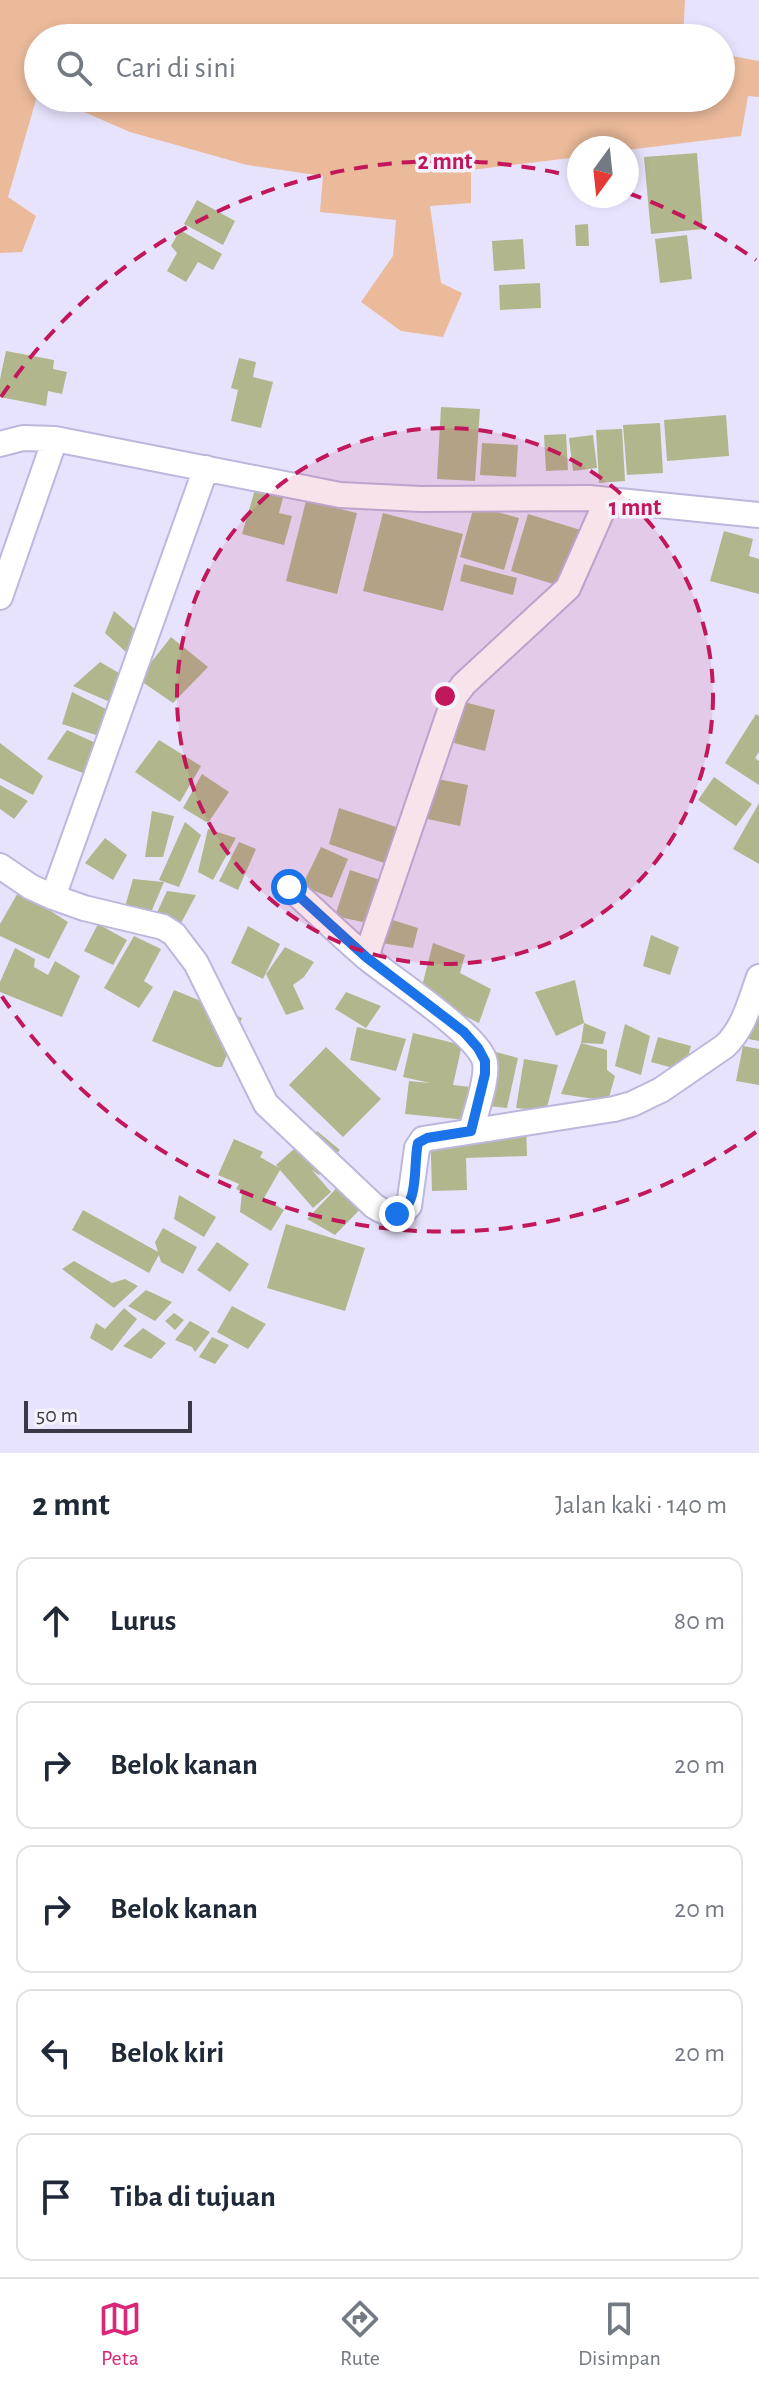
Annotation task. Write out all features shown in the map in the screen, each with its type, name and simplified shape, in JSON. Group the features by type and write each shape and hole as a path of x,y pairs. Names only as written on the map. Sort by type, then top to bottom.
{"street":[{"path":"8,438 55,439 340,495 607,500 759,515"},
{"path":"0,597 55,439"},
{"path":"53,897 206,468"},
{"path":"366,957 455,696 464,684 568,588 607,500"},
{"path":"0,866 31,887 53,897 84,908 163,927 174,934 196,963 266,1104 383,1212 397,1214 409,1206 418,1143 427,1138 614,1109 645,1098 734,1038 759,977"},
{"path":"289,887 366,957 464,1032 478,1048 485,1061 485,1074 471,1131"}],"shaded area":[{"path":"0,0 685,0 684,24 24,24 24,112 33,112 8,197 36,216 22,252 0,253"},
{"path":"735,57 759,61 759,97 748,96 741,136 639,149 639,136 567,136 567,158 471,170 471,203 430,206 441,283 462,293 443,337 401,331 361,302 393,256 396,220 320,212 323,176 247,165 130,132 84,112 735,112"}],"building":[{"path":"697,153 703,229 651,234 644,157"},
{"path":"197,200 235,221 223,245 184,224"},
{"path":"588,224 589,246 576,246 575,225"},
{"path":"180,230 222,254 213,270 198,262 186,282 167,271 177,253 171,246"},
{"path":"687,235 692,279 660,283 655,239"},
{"path":"523,239 525,269 494,271 492,241"},
{"path":"540,283 541,308 500,310 499,285"},
{"path":"6,351 54,360 53,369 67,372 62,394 48,391 46,406 0,397"},
{"path":"239,358 256,362 253,377 273,382 261,428 231,421 238,390 231,388"},
{"path":"441,407 480,409 475,481 437,479"},
{"path":"726,415 729,456 667,461 664,420"},
{"path":"660,423 663,473 627,475 623,425"},
{"path":"622,429 625,481 599,483 596,430"},
{"path":"566,434 568,470 546,471 544,435"},
{"path":"593,435 597,468 573,471 569,438"},
{"path":"482,443 518,445 516,477 480,475"},
{"path":"256,486 284,494 279,513 292,516 284,545 242,534"},
{"path":"306,501 357,513 337,594 286,581"},
{"path":"474,506 519,518 504,570 460,557"},
{"path":"383,513 463,534 443,611 363,591"},
{"path":"528,514 584,531 566,588 511,571"},
{"path":"724,531 753,539 749,556 759,559 759,594 710,581"},
{"path":"464,564 517,578 513,595 460,581"},
{"path":"114,611 138,632 127,653 105,633"},
{"path":"171,637 208,667 173,703 138,679"},
{"path":"100,662 124,676 110,702 73,686"},
{"path":"72,692 108,710 96,735 62,724"},
{"path":"464,702 495,710 485,751 454,743"},
{"path":"756,714 759,716 759,752 755,758 759,761 759,785 725,763"},
{"path":"67,730 98,744 83,773 47,759"},
{"path":"159,740 201,766 180,802 135,772"},
{"path":"0,743 43,776 33,795 0,778"},
{"path":"202,774 229,792 208,823 183,808"},
{"path":"714,777 752,804 736,826 698,800"},
{"path":"433,778 468,785 460,826 423,818"},
{"path":"0,785 28,801 14,819 0,809"},
{"path":"759,803 759,864 733,849"},
{"path":"339,808 402,829 390,865 329,844"},
{"path":"152,811 174,816 163,857 145,857"},
{"path":"185,822 201,835 179,887 159,880"},
{"path":"208,829 236,838 213,880 198,872"},
{"path":"105,838 127,855 113,880 85,863"},
{"path":"239,842 256,849 238,890 219,881"},
{"path":"321,847 348,859 332,898 302,886"},
{"path":"350,870 389,883 376,925 335,916"},
{"path":"133,879 164,882 149,917 124,910"},
{"path":"19,891 68,922 49,959 0,936 0,924"},
{"path":"167,891 196,895 179,927 154,919"},
{"path":"383,917 418,928 413,948 375,942"},
{"path":"98,924 127,940 113,965 84,951"},
{"path":"248,926 280,944 263,979 231,963"},
{"path":"651,935 679,947 670,975 643,966"},
{"path":"134,936 161,949 144,981 153,987 139,1008 104,988"},
{"path":"433,943 465,955 460,973 491,989 479,1023 420,994"},
{"path":"285,947 314,962 304,977 293,985 304,1009 286,1015 266,974"},
{"path":"15,948 35,959 34,967 48,975 55,961 80,976 62,1017 0,992 0,982"},
{"path":"575,980 584,1023 556,1036 535,992"},
{"path":"174,990 242,1018 222,1067 152,1041"},
{"path":"346,992 381,1006 366,1028 335,1009"},
{"path":"759,1000 759,1041 748,1039"},
{"path":"584,1023 606,1032 603,1044 581,1043"},
{"path":"625,1024 650,1036 641,1075 615,1066"},
{"path":"357,1027 406,1039 396,1071 350,1060"},
{"path":"413,1033 462,1045 453,1085 471,1087 467,1120 405,1114 409,1081 430,1083 403,1077"},
{"path":"658,1037 691,1046 684,1071 651,1062"},
{"path":"581,1043 607,1050 607,1070 615,1076 608,1101 561,1094"},
{"path":"743,1046 759,1049 759,1085 736,1081"},
{"path":"326,1047 381,1099 343,1137 289,1085"},
{"path":"492,1051 518,1058 507,1108 488,1106"},
{"path":"524,1059 558,1065 546,1111 516,1108"},
{"path":"526,1123 527,1156 466,1158 467,1190 432,1191 430,1125"},
{"path":"317,1131 340,1150 319,1175 311,1169 331,1192 313,1208 280,1170 264,1198 284,1210 271,1231 240,1212 242,1192 236,1189 239,1184 218,1175 234,1139 263,1152 260,1157 279,1168 276,1165 294,1149 299,1154"},
{"path":"351,1173 374,1195 335,1235 307,1219"},
{"path":"179,1195 216,1217 204,1237 174,1219"},
{"path":"83,1210 160,1253 149,1273 72,1230"},
{"path":"286,1224 365,1248 345,1311 267,1288"},
{"path":"163,1228 197,1247 183,1274 161,1262 155,1242"},
{"path":"217,1242 249,1264 230,1292 197,1270"},
{"path":"74,1261 112,1283 125,1279 138,1286 114,1308 62,1269"},
{"path":"146,1290 172,1302 155,1321 128,1306"},
{"path":"232,1306 266,1324 248,1349 217,1332"},
{"path":"124,1308 137,1319 112,1351 90,1338 96,1323 105,1329"},
{"path":"174,1313 184,1320 175,1330 165,1321"},
{"path":"190,1321 210,1332 195,1352 192,1347 175,1340"},
{"path":"143,1328 166,1343 151,1359 123,1346"},
{"path":"212,1337 229,1345 215,1364 199,1357"}],"route":[{"path":"289,887 366,957 464,1032 485,1061 485,1074 471,1131 427,1138 418,1143 411,1200 404,1212 397,1214"}]}
